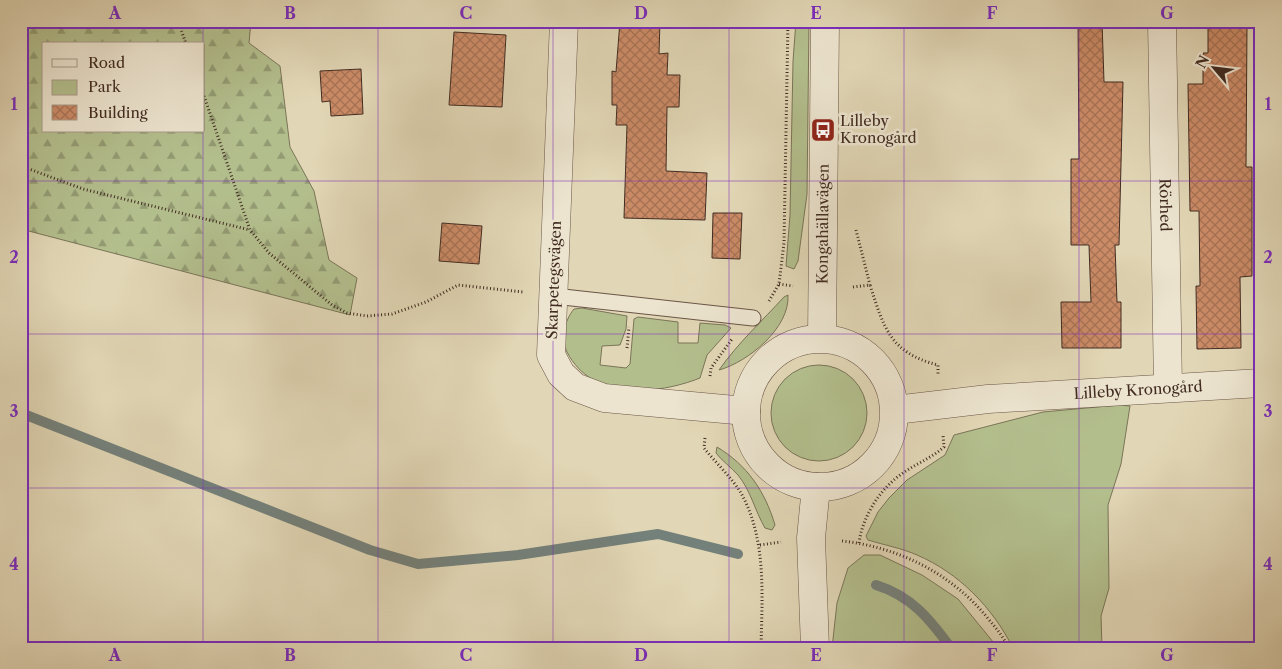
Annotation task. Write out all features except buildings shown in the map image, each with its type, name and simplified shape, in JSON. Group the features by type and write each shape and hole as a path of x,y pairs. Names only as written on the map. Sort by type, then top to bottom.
{"street":[{"name":"Skarpetegsvägen","path":"564,21 551,355 561,374 575,388 604,398 746,411"},
{"name":"Kongahällavägen","path":"822,338 825,21"},
{"name":"Rörhed","path":"1162,21 1168,388"},
{"path":"822,338 849,344 872,360 888,383 894,410 894,425 890,440 873,466 861,476 847,482 816,488 788,481 766,464 750,439 746,411 752,383 769,359 794,344 822,338"},
{"name":"Lilleby Kronogård","path":"894,410 988,399 1261,383"},
{"path":"815,648 812,538 816,488"}],"lane":[{"path":"554,296 753,318"}],"path":[{"path":"178,21 185,42"},
{"path":"205,99 250,230 269,253 332,305 348,313 367,316 392,314 426,302 458,285 554,296"},
{"path":"21,166 83,189 250,230"},
{"path":"856,229 862,262 870,285"},
{"path":"760,545 812,538 876,546 928,568 950,581 976,604 1004,638 1009,648"}],"green space":[{"path":"21,21 251,21 249,43 280,66 290,147 314,191 329,260 357,278 350,315 21,229"},
{"path":"796,21 809,21 807,194 798,261 794,269 786,266 790,215 793,61"},
{"path":"788,295 787,307 782,320 765,342 742,360 719,370 750,332"},
{"path":"582,308 627,316 626,329 620,345 602,346 600,365 626,368 630,364 634,319 638,317 678,322 678,343 698,343 700,323 725,325 731,328 707,355 700,378 665,388 627,390 609,386 592,379 578,368 567,352 564,341 566,324 574,309"},
{"path":"819,365 837,368 853,379 864,395 867,413 864,431 853,447 837,458 819,461 801,458 785,447 774,431 771,413 774,395 785,379 801,368"},
{"path":"1119,405 1130,406 1121,464 1108,505 1109,588 1101,616 1102,648 1013,648 1005,633 984,605 947,571 932,562 899,548 868,540 866,536 878,512 889,498 907,480 945,455 954,435 1043,412"},
{"path":"717,447 737,462 754,480 771,513 775,525 772,530 765,528 750,494 735,472 716,453"},
{"path":"864,555 880,555 922,575 958,599 998,648 832,648 837,603 848,568"}],"waterway":[{"path":"21,413 370,550 418,564 518,555 658,534 738,554"},
{"path":"876,585 899,595 918,609 951,648"}],"place":[{"name":"Lilleby Kronogård","path":"823,130"}]}
